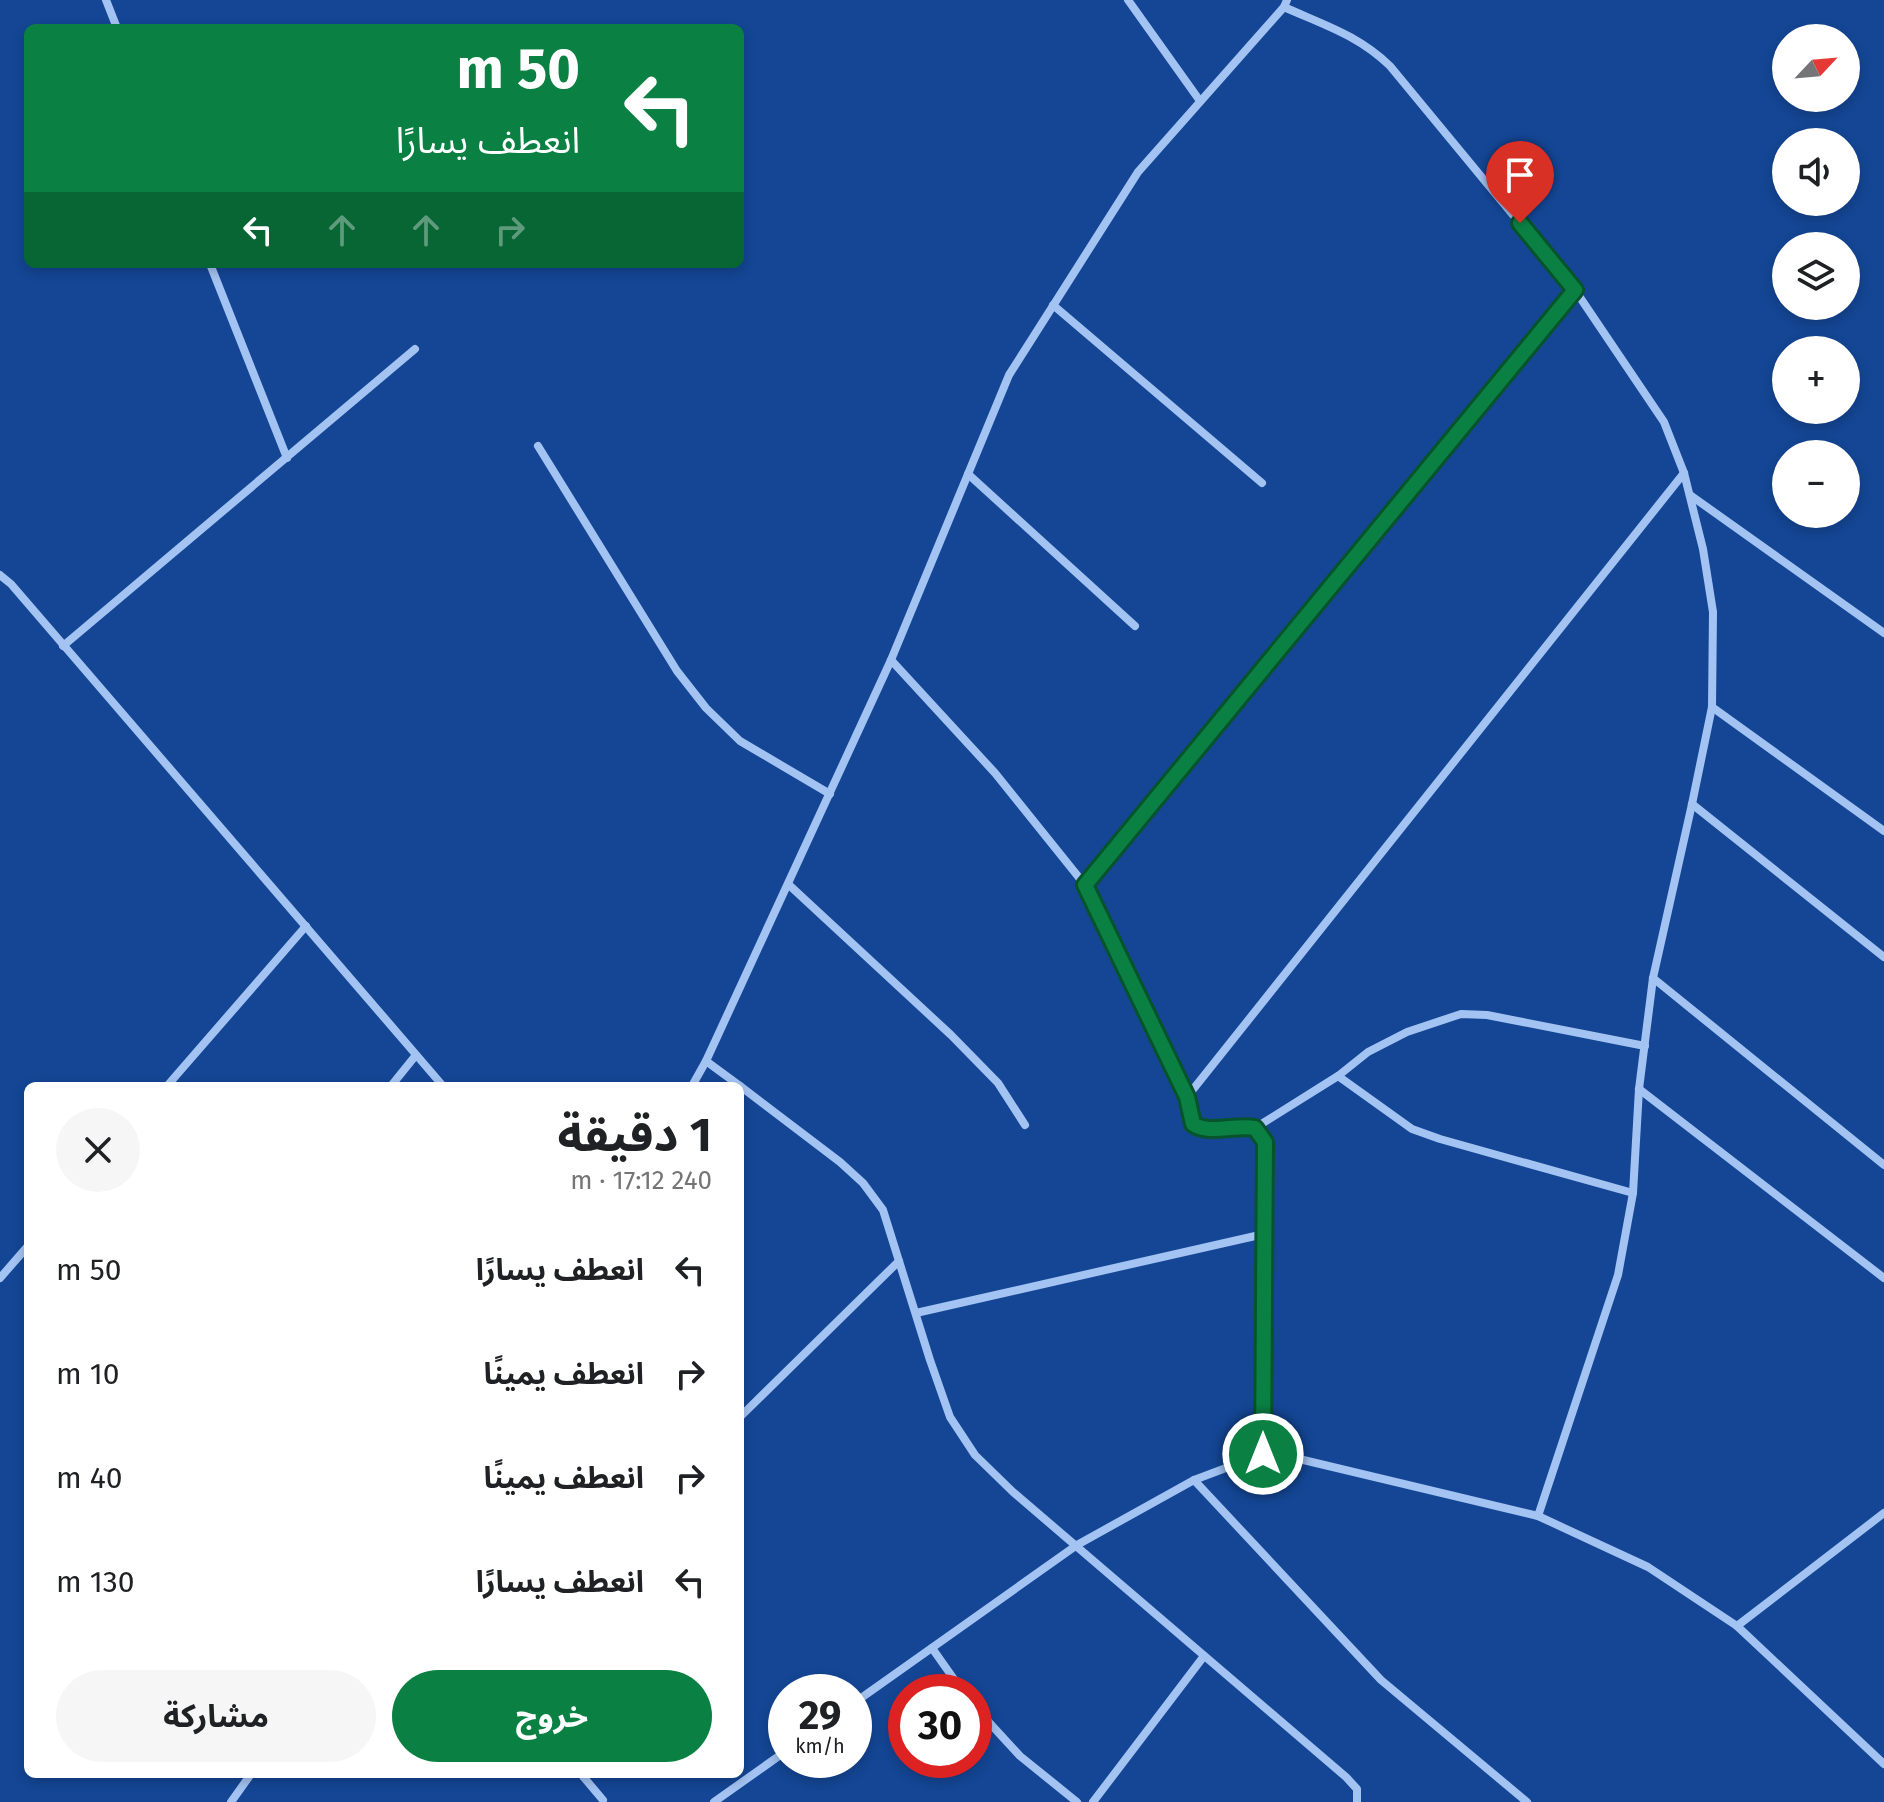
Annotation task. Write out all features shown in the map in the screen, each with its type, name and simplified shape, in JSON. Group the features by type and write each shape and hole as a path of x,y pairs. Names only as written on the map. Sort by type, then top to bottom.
{"street":[{"path":"106,0 115,24"},
{"path":"1128,0 1200,101"},
{"path":"694,1082 891,660 1009,375 1053,305 1138,172 1286,4 1354,37 1374,50 1390,66 1575,290 1664,422 1690,495 1713,612 1712,707 1653,978 1639,1089 1633,1193 1618,1275 1538,1516"},
{"path":"212,268 287,458"},
{"path":"1085,885 1575,290"},
{"path":"1053,305 1262,483"},
{"path":"63,646 415,349"},
{"path":"538,446 677,671 706,708 740,741 830,794"},
{"path":"1187,1097 1684,473"},
{"path":"968,474 1135,626"},
{"path":"1690,495 1884,633"},
{"path":"0,575 11,584 440,1082"},
{"path":"891,660 995,773 1085,885 1187,1097 1191,1119 1197,1127 1247,1126 1255,1128 1265,1142 1263,1454"},
{"path":"1712,707 1884,831"},
{"path":"1692,804 1884,957"},
{"path":"788,884 951,1035 998,1083 1025,1125"},
{"path":"170,1082 306,926"},
{"path":"1653,978 1884,1165"},
{"path":"1255,1128 1338,1076 1368,1052 1407,1032 1461,1014 1487,1015 1645,1046"},
{"path":"394,1082 416,1055"},
{"path":"706,1061 735,1082"},
{"path":"1338,1076 1412,1129 1633,1193"},
{"path":"744,1089 840,1162 863,1183 883,1210 950,1417 975,1455 1013,1492 1346,1777 1357,1789 1357,1802"},
{"path":"1639,1089 1884,1278"},
{"path":"916,1313 1264,1234"},
{"path":"0,1278 24,1251"},
{"path":"744,1413 899,1261"},
{"path":"872,1690 1077,1545 1194,1480 1263,1454 1295,1458 1538,1516 1648,1567 1737,1626 1884,1764"},
{"path":"1194,1480 1381,1680 1527,1802"},
{"path":"1737,1626 1884,1513"},
{"path":"932,1648 950,1674"},
{"path":"1093,1802 1204,1656"},
{"path":"992,1726 1020,1756 1077,1802"},
{"path":"714,1802 768,1764"},
{"path":"231,1802 248,1778"},
{"path":"584,1778 603,1801"}],"route":[{"path":"1263,1454 1265,1142 1255,1128 1202,1129 1193,1124 1187,1097 1085,885 1575,290 1520,223"}]}
